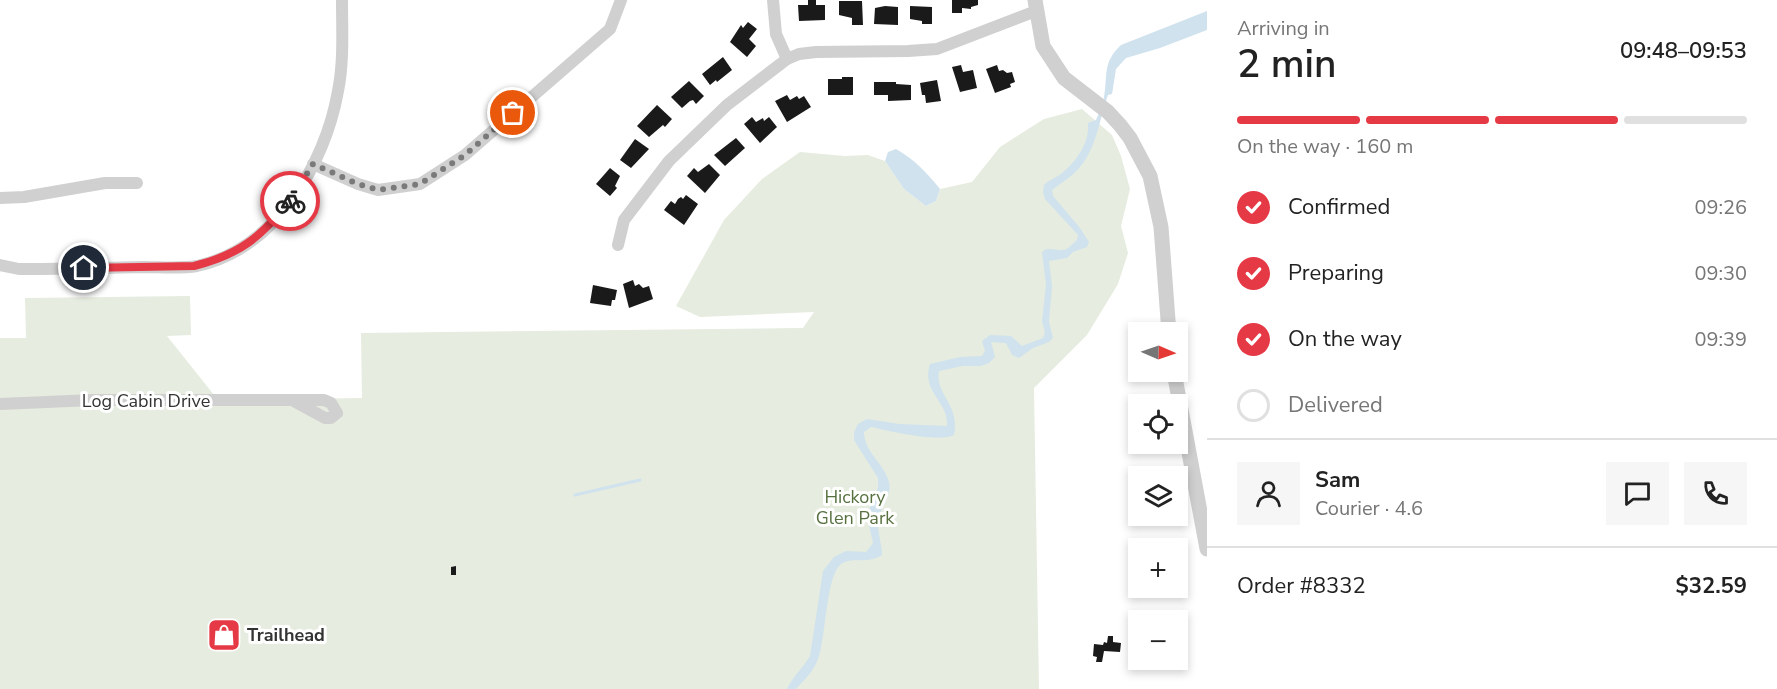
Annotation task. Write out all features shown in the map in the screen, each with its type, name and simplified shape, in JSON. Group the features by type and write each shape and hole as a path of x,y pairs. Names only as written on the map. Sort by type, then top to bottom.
{"street":[{"path":"0,265 19,269 194,266 209,263 251,243 274,221 294,196 313,164 334,110 343,55 342,0"},
{"path":"313,164 358,184 378,190 420,184 465,155 610,29 621,0"},
{"path":"773,0 776,34 787,59"},
{"path":"618,245 624,220 669,161 727,105 787,59 799,54 816,52 936,49 1036,5 1043,46 1064,78 1120,124 1150,176 1161,227 1168,322"},
{"path":"0,198 24,197 105,183 137,183"},
{"path":"1176,382 1207,547"},
{"name":"Log Cabin Drive","path":"0,404 93,400 292,400"}],"green space":[{"name":"Hickory Glen Park","path":"1082,109 1112,135 1121,156 1130,189 1121,226 1128,253 1118,284 1087,335 1034,388 1039,689 0,689 0,338 26,338 25,298 190,296 191,335 167,336 218,400 362,398 361,333 803,328 814,312 700,317 676,306 724,220 762,179 800,152 845,156 868,155 885,161 904,189 926,206 936,201 940,189 972,182 1000,147 1044,119"}],"water":[{"path":"1207,11 1207,30 1126,58 1116,69 1112,94 1108,95 1086,159 1071,176 1052,190 1053,196 1089,242 1087,247 1073,252 1067,258 1049,261 1052,286 1049,322 1053,338 1019,358 1012,355 1006,343 991,342 995,357 989,363 939,371 940,387 954,415 954,435 926,437 871,427 864,432 867,446 883,469 890,487 878,522 882,555 871,560 846,562 836,570 829,593 821,649 816,663 796,689 787,689 810,656 823,571 834,557 846,551 866,552 873,543 868,521 869,510 878,488 878,478 854,440 854,432 858,424 867,419 899,424 947,426 944,410 929,382 930,364 960,357 982,356 985,351 982,341 990,335 1011,336 1022,346 1043,338 1045,333 1042,321 1046,285 1042,252 1046,249 1068,248 1077,240 1078,235 1045,199 1044,185 1067,169 1081,152 1087,138 1088,123 1096,120 1103,103 1108,64 1121,45"},
{"path":"896,149 920,167 940,189 936,201 926,206 904,189 885,161 888,152"}],"building":[{"path":"808,0 816,0 816,5 825,5 825,20 799,21 798,5 808,5"},
{"path":"952,0 978,0 978,5 971,9 962,8 962,13 952,13"},
{"path":"839,1 862,1 863,25 852,25 852,18 839,15"},
{"path":"910,6 932,7 932,24 922,24 922,21 910,19"},
{"path":"898,7 898,25 874,24 875,8"},
{"path":"748,22 757,29 749,39 756,46 747,57 730,42 741,25 743,28"},
{"path":"723,57 732,70 710,85 702,74"},
{"path":"961,65 963,72 973,70 977,88 960,92 952,67"},
{"path":"997,65 999,71 1012,72 1015,82 1010,84 1011,87 995,93 986,69"},
{"path":"842,77 853,77 853,95 828,95 828,79 842,79"},
{"path":"937,80 941,101 926,103 920,83"},
{"path":"689,81 704,96 696,104 693,100 682,108 671,97"},
{"path":"874,82 911,85 911,100 888,101 888,95 874,95"},
{"path":"787,95 790,100 797,96 799,99 804,96 811,107 787,122 775,101"},
{"path":"657,105 672,119 665,127 663,125 649,137 637,126"},
{"path":"752,117 756,122 763,118 764,121 769,117 777,127 760,143 744,124"},
{"path":"736,138 745,148 725,166 714,155"},
{"path":"635,139 649,149 631,168 620,160"},
{"path":"709,164 720,175 705,193 687,176 694,168 698,172"},
{"path":"610,168 620,176 615,186 617,188 610,196 596,184"},
{"path":"686,195 698,204 684,225 664,210 671,201 675,204 678,199 681,197 683,199"},
{"path":"633,280 635,286 639,284 643,288 649,286 653,299 629,308 623,284"},
{"path":"593,285 617,290 611,306 590,303"},
{"path":"456,566 456,575 451,575 451,567"},
{"path":"1108,636 1113,636 1113,642 1121,643 1120,652 1104,651 1102,662 1096,662 1097,657 1093,656 1094,644 1107,643"}],"waterway":[{"path":"575,495 640,480"}],"way so far":[{"path":"290,201 313,164 358,184 378,190 420,184 465,155 513,113"}],"place":[{"name":"Trailhead","path":"224,635"}],"route":[{"path":"84,268 194,266 209,263 251,243 274,221 290,201"}]}
